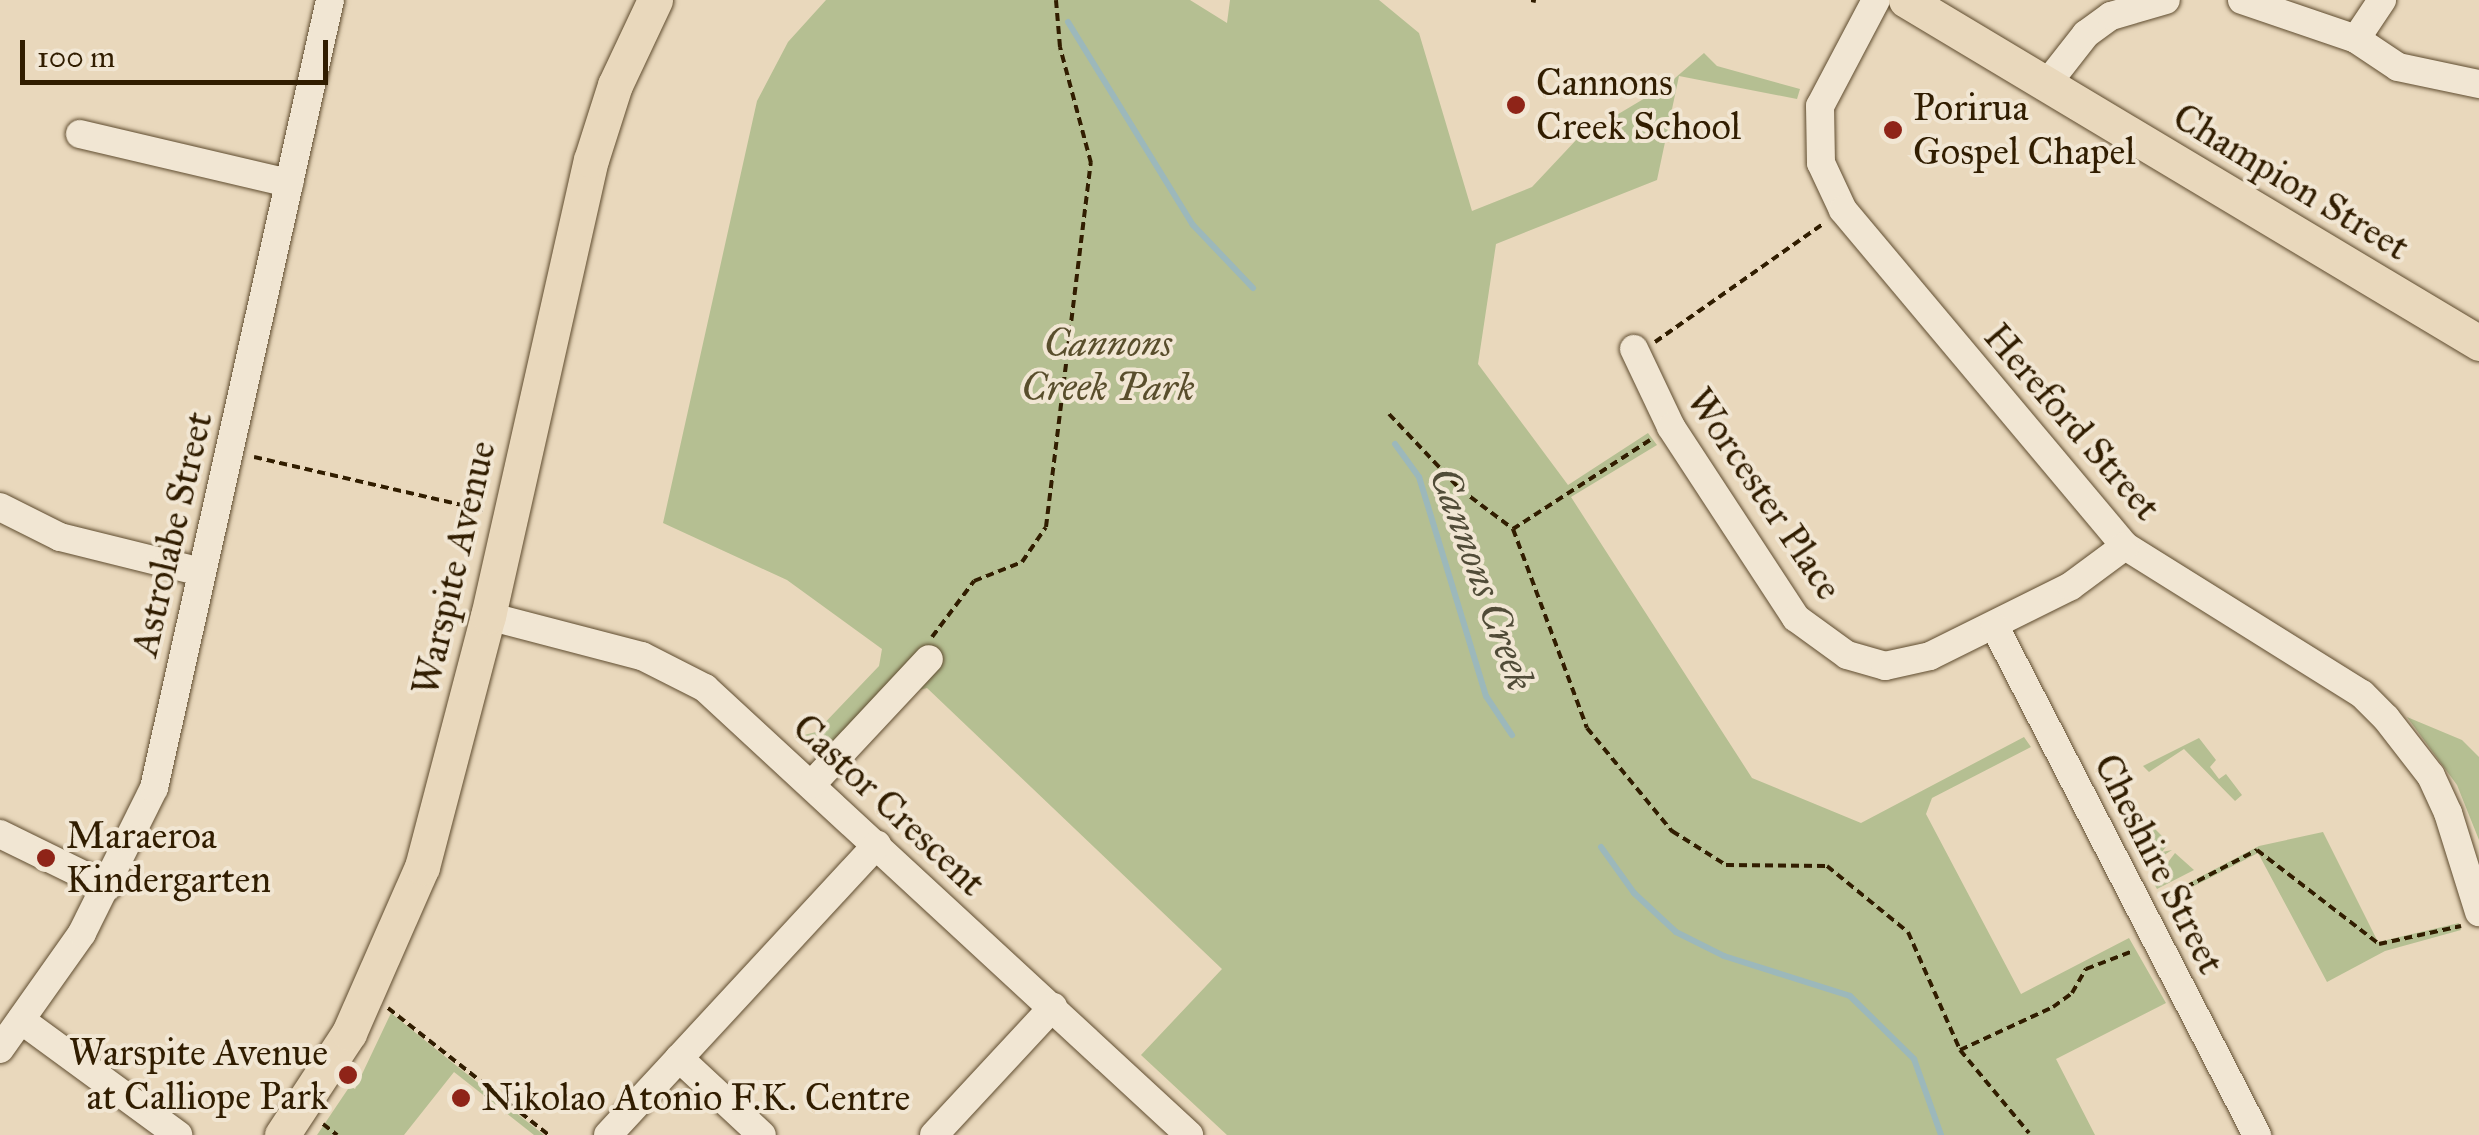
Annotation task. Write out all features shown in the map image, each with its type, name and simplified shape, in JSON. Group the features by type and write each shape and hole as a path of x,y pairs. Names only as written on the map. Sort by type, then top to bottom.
{"main road":[{"name":"Warspite Avenue","path":"282,1135 335,1058 406,912 488,616 591,160 615,84 656,0"},
{"name":"Champion Street","path":"1906,0 2479,343"}],"street":[{"name":"Astrolabe Street","path":"0,1049 108,887 154,788 330,0"},
{"name":"Hereford Street","path":"1876,0 1820,106 1821,163 1843,210 2125,546 2362,694 2386,718 2431,776 2448,813 2474,918"},
{"path":"2046,84 2086,34 2111,16 2166,0"},
{"path":"2242,0 2356,39 2398,68 2479,84"},
{"path":"2356,39 2382,0"},
{"path":"80,134 289,183"},
{"name":"Worcester Place","path":"1634,349 1671,427 1796,618 1820,642 1885,666 1930,656 2071,586 2125,546"},
{"path":"0,507 60,537 201,572"},
{"name":"Castor Crescent","path":"488,616 642,656 684,674 812,784 1183,1133"},
{"name":"Cheshire Street","path":"1995,627 2258,1135"},
{"path":"812,784 929,659"},
{"path":"0,834 108,887"},
{"path":"608,1135 876,844"},
{"path":"934,1135 1053,1007"},
{"path":"22,1020 178,1135"},
{"path":"678,1058 762,1135"}],"path":[{"path":"929,659 924,645 974,582 1022,562 1046,527 1091,152 1060,47 1056,0"},
{"path":"1634,349 1666,338 1843,210"},
{"path":"1389,414 1460,489 1512,530 1586,728 1625,780 1672,831 1726,865 1828,866 1908,932 1960,1050 2029,1133"},
{"path":"1512,530 1671,427"},
{"path":"230,452 511,517"},
{"path":"2140,910 2257,850 2379,944 2474,918"},
{"path":"1960,1050 2053,1007 2072,992 2086,969 2156,942"},
{"path":"390,1010 550,1135"},
{"path":"323,1124 337,1135"}],"green space":[{"name":"Cannons Creek Park","path":"826,0 1190,0 1227,23 1230,0 1379,0 1419,33 1472,211 1532,187 1578,138 1667,85 1704,53 1717,66 1800,89 1797,99 1679,76 1657,180 1496,244 1478,364 1568,485 1648,433 1657,445 1571,497 1752,778 1861,823 2024,737 2031,747 1932,798 1926,814 2021,994 2129,938 2166,1003 2056,1059 2095,1135 1227,1135 1141,1055 1222,969 927,688 912,692 844,767 847,783 796,737 816,732 879,666 882,649 787,580 663,523 757,101 788,42"},
{"path":"2407,717 2462,740 2479,757 2479,840 2457,785"},
{"path":"2199,738 2216,760 2210,767 2219,779 2226,774 2242,795 2235,801 2184,749 2149,772 2143,766"},
{"path":"2148,822 2169,843 2162,852 2172,850 2161,857 2156,848 2141,859 2131,837"},
{"path":"2323,832 2378,942 2459,923 2461,930 2385,951 2327,982 2258,853 2163,902 2160,898 2259,846"},
{"path":"2175,853 2194,870 2157,889 2153,882"},
{"path":"391,1013 544,1135 534,1135 454,1072 404,1135 317,1135 350,1086 355,1089"}],"waterway":[{"name":"Cannons Creek","path":"1068,22 1193,225 1253,288"},
{"name":"Cannons Creek","path":"1395,444 1419,477 1486,696 1512,735"},
{"name":"Cannons Creek","path":"1601,847 1634,893 1676,932 1724,956 1850,996 1914,1059 1941,1135"}],"place":[{"name":"Cannons Creek School","path":"1516,105"},
{"name":"Porirua Gospel Chapel","path":"1893,130"},
{"name":"Maraeroa Kindergarten","path":"46,858"},
{"name":"Warspite Avenue at Calliope Park","path":"348,1075"},
{"name":"Nikolao Atonio F.K. Centre","path":"461,1098"}]}
